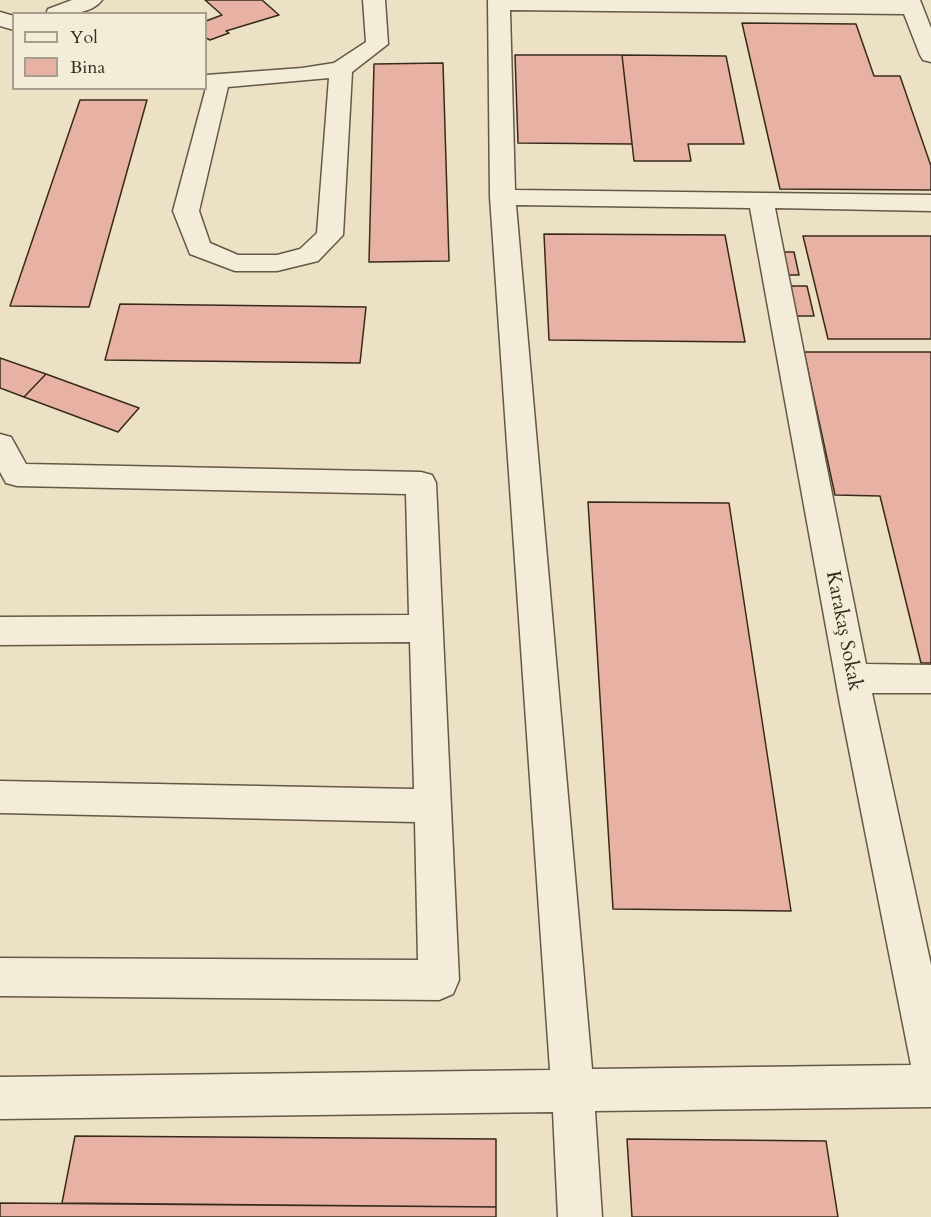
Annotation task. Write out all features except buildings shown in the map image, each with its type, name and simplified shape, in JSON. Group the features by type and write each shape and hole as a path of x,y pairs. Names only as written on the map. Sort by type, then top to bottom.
{"street":[{"path":"61,12 91,0"},
{"path":"341,69 330,235 309,255 277,263 235,262 199,248 186,211 212,82 302,75 341,69 376,44 374,0"},
{"path":"580,1217 573,1092 503,197 499,1 911,4 931,55"},
{"path":"503,197 931,203"},
{"name":"Karakaş Sokak","path":"761,200 852,678 931,1062"},
{"path":"0,446 9,475 421,483 439,980 0,977"},
{"path":"0,631 426,628"},
{"path":"852,678 931,679"},
{"path":"0,797 433,806"},
{"path":"0,1098 931,1086"}]}
